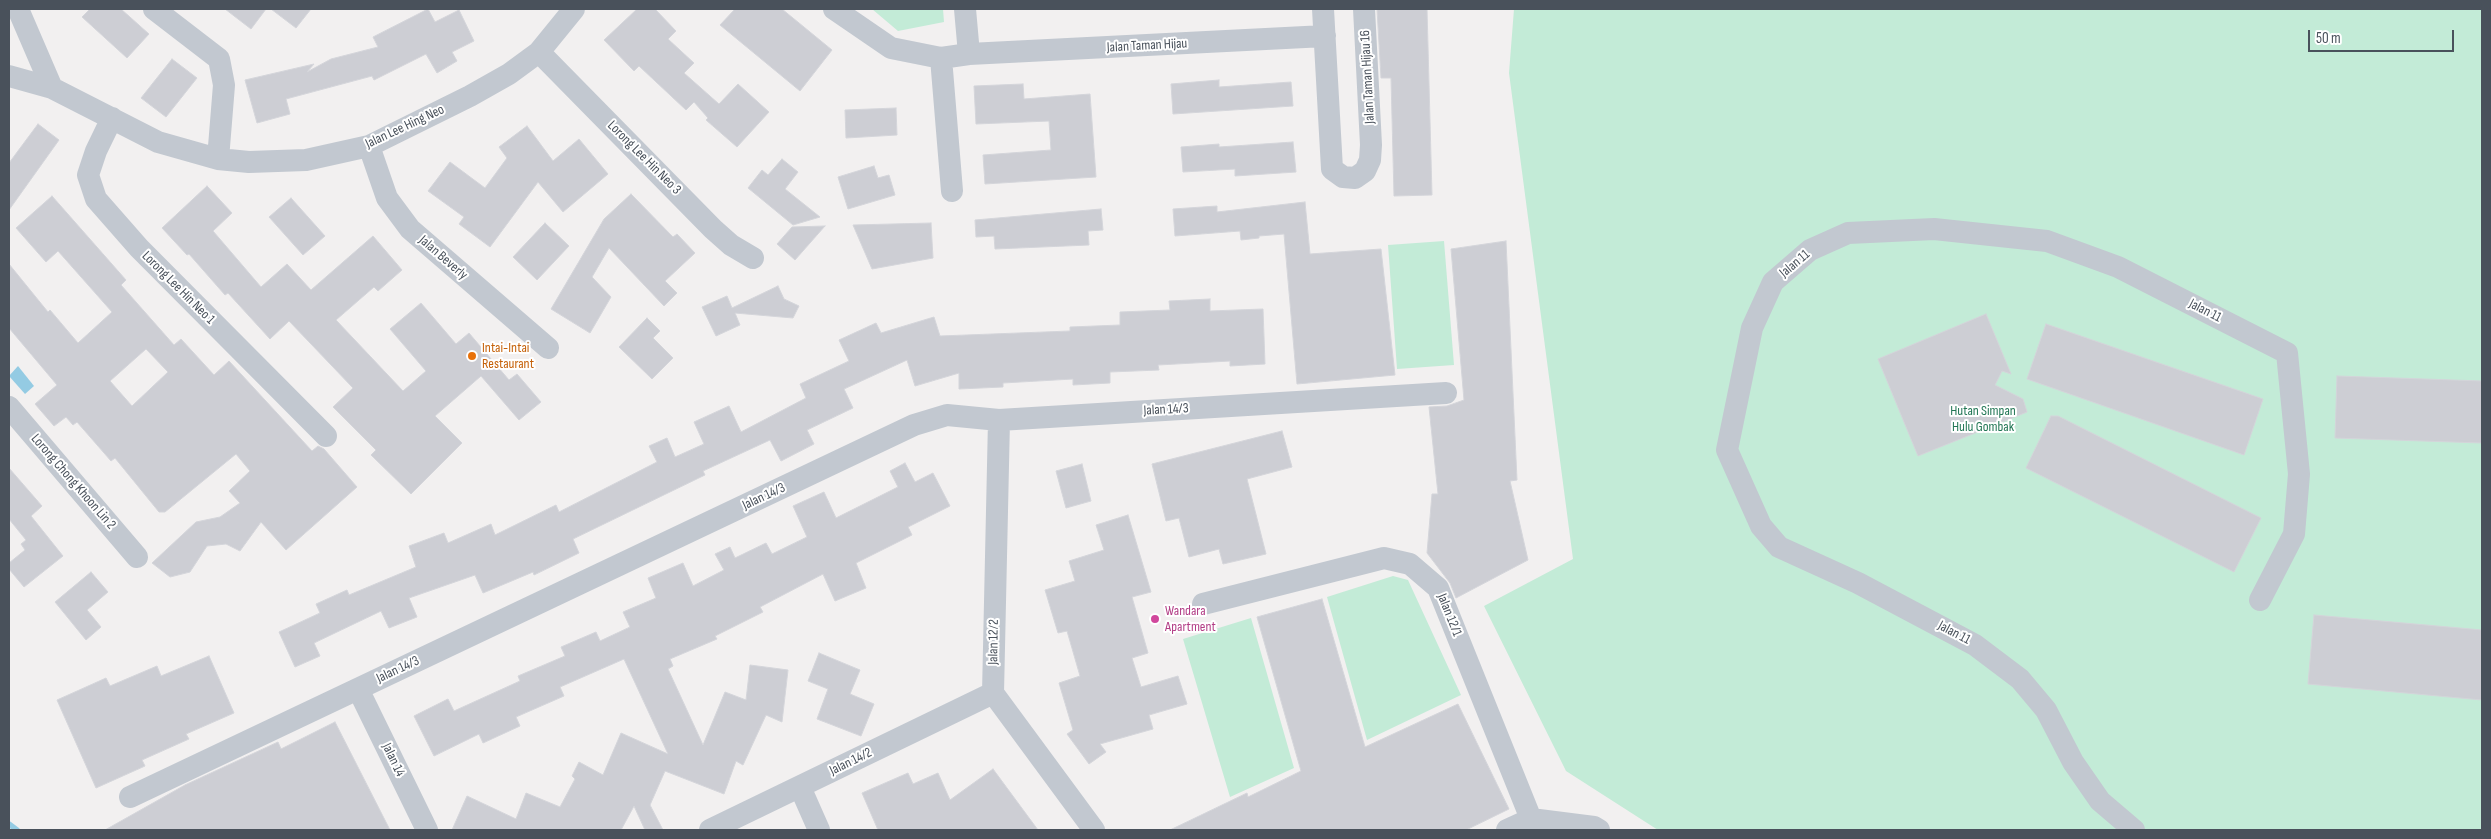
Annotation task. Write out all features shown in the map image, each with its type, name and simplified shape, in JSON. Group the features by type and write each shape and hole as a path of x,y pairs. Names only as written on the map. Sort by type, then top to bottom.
{"street":[{"path":"18,9 52,88"},
{"path":"154,9 219,59 224,85 218,159"},
{"name":"Jalan Lee Hing Neo","path":"9,76 52,88 158,142 218,159 249,162 306,160 369,146 470,96 509,74 539,52 574,9"},
{"name":"Jalan Taman Hijau","path":"834,9 891,48 941,58 969,54 1325,36"},
{"path":"966,9 969,54"},
{"path":"1323,9 1325,36"},
{"name":"Jalan Taman Hijau 16","path":"1325,36 1332,169 1343,177 1355,178 1365,171 1370,160 1372,145 1364,9"},
{"name":"Lorong Lee Hin Neo 3","path":"539,52 713,229 731,244 753,258"},
{"path":"941,58 952,191"},
{"name":"Lorong Lee Hin Neo 1","path":"112,118 96,151 88,174 96,198 139,248 326,436"},
{"name":"Jalan Beverly","path":"369,146 387,198 410,229 548,348"},
{"name":"Jalan 11","path":"2134,830 2100,801 2073,762 2046,710 2020,679 1975,644 1858,583 1778,547 1761,526 1727,450 1752,328 1774,282 1810,250 1848,233 1934,229 2047,241 2118,267 2287,353 2299,474 2294,534 2260,600"},
{"name":"Jalan 14/3","path":"130,797 914,425 947,415 999,420 1446,393"},
{"name":"Lorong Chong Khoon Lin 2","path":"9,407 137,556"},
{"name":"Jalan 12/2","path":"993,693 999,420"},
{"name":"Jalan 12/1","path":"1203,604 1384,558 1410,564 1438,588 1531,819"},
{"name":"Jalan 14","path":"358,689 427,830"},
{"path":"993,693 1094,830"},
{"name":"Jalan 14/2","path":"710,830 993,693"},
{"path":"800,787 819,830"},
{"path":"1507,830 1531,819 1594,827 1599,830"}],"green space":[{"path":"872,9 943,9 944,22 898,31"},
{"name":"Hutan Simpan Hulu Gombak","path":"1514,9 2482,9 2482,830 1658,830 1566,771 1484,606 1573,559 1509,73"},
{"path":"1444,241 1454,365 1397,369 1388,245"},
{"path":"1393,576 1408,580 1461,695 1367,740 1327,597"},
{"path":"1251,618 1294,768 1230,797 1183,639"}],"water":[{"path":"18,366 34,386 25,394 9,376"}],"building":[{"path":"90,9 121,9 149,34 127,58 82,17"},
{"path":"225,9 266,9 251,29"},
{"path":"271,9 311,9 296,28"},
{"path":"428,9 435,22 459,10 474,41 452,52 457,61 437,73 426,54 374,80 372,76 286,99 290,114 257,123 245,80 314,64 307,72 331,59 378,47 373,37"},
{"path":"637,9 655,9 676,31 668,39 694,63 684,73 719,104 738,84 769,112 737,147 706,120 708,118 694,102 686,110 639,66 634,71 604,40"},
{"path":"735,9 782,9 832,50 800,91 720,25"},
{"path":"1377,9 1427,9 1432,195 1394,196 1391,78 1381,78"},
{"path":"172,59 197,78 166,117 141,98"},
{"path":"1219,80 1219,87 1291,82 1293,106 1173,114 1171,84"},
{"path":"1023,84 1024,99 1090,94 1096,177 985,184 983,155 1051,150 1049,121 976,124 974,86"},
{"path":"896,108 897,135 846,138 845,110"},
{"path":"38,124 59,140 9,210 9,163"},
{"path":"527,126 553,161 579,139 608,174 563,212 538,182 490,247 459,224 464,217 428,191 450,162 485,188 507,158 499,147"},
{"path":"1293,142 1296,172 1235,176 1235,169 1183,172 1181,147 1219,144 1219,147"},
{"path":"782,159 798,172 785,189 820,217 793,225 748,188 762,170 768,175"},
{"path":"874,166 878,178 889,175 895,195 848,209 838,177"},
{"path":"207,186 232,213 213,231 261,287 287,264 311,290 373,236 402,270 378,291 374,287 336,320 403,391 426,371 390,329 421,303 456,344 469,333 509,380 517,374 541,402 519,420 481,376 435,416 462,443 411,494 371,455 376,450 333,407 353,388 289,321 270,339 228,293 225,295 189,254 187,255 162,228"},
{"path":"631,194 673,237 677,234 695,253 665,281 677,293 664,306 609,248 592,277 611,297 590,333 551,309 604,219"},
{"path":"52,196 126,280 121,285 174,345 181,339 214,375 229,361 312,451 318,446 324,449 357,487 286,550 261,522 240,551 226,544 207,546 190,572 170,577 152,563 196,522 220,517 240,503 229,491 250,471 236,454 165,512 159,512 115,458 111,461 77,422 73,425 66,417 54,426 35,404 57,385 9,328 9,264 48,312 50,310 78,343 112,312 58,251 46,262 16,228","holes":["146,349 168,372 132,406 110,381"]},
{"path":"291,198 325,236 303,255 269,217"},
{"path":"1305,202 1310,254 1381,249 1395,375 1297,384 1284,234 1241,240 1240,231 1175,236 1173,209 1217,206 1217,212"},
{"path":"1101,209 1103,230 1088,231 1089,245 995,249 994,236 976,237 975,220"},
{"path":"545,223 569,246 537,280 513,257"},
{"path":"931,223 933,258 872,269 853,225"},
{"path":"825,226 795,260 777,244 792,227"},
{"path":"1506,241 1517,480 1510,481 1528,560 1456,598 1450,583 1427,553 1432,494 1438,494 1429,407 1447,406 1464,400 1451,249"},
{"path":"778,286 784,299 799,306 793,318 735,313 740,325 716,336 702,307 727,296 732,308"},
{"path":"1210,299 1210,311 1263,309 1265,364 1230,366 1230,361 1158,365 1159,370 1110,372 1110,383 1073,385 1073,379 1003,383 1003,387 959,389 959,373 915,386 907,360 844,389 853,408 807,430 814,444 781,461 770,440 703,471 705,475 573,539 579,553 534,575 533,572 483,593 475,575 409,598 417,617 389,628 381,611 314,643 320,656 295,667 279,632 320,613 316,604 347,590 349,595 416,567 409,546 444,533 448,543 491,524 495,535 556,505 559,512 657,462 649,446 667,438 675,457 704,444 694,422 729,406 741,432 806,398 800,384 849,361 839,340 876,323 881,333 934,317 940,336 1070,331 1070,327 1120,325 1120,312 1170,310 1169,301"},
{"path":"1986,314 2011,374 2002,371 1995,385 2023,399 2027,412 1918,456 1878,359"},
{"path":"647,318 660,331 653,338 673,358 652,379 619,347"},
{"path":"2046,324 2263,399 2244,455 2027,379"},
{"path":"2337,376 2482,381 2482,443 2335,438"},
{"path":"2051,416 2058,416 2261,518 2234,572 2026,468"},
{"path":"1282,431 1292,467 1247,479 1266,554 1223,564 1219,549 1189,557 1179,518 1166,521 1152,464"},
{"path":"905,463 915,482 933,473 950,506 908,527 912,535 856,563 866,588 835,601 823,574 760,607 763,612 715,636 717,639 670,659 673,666 668,669 703,745 725,692 746,700 750,665 788,670 782,722 766,715 743,765 736,761 724,794 665,771 650,805 663,830 645,830 634,806 621,830 452,830 467,796 516,819 526,793 560,807 575,779 572,776 579,762 603,775 621,733 668,754 624,659 560,687 564,696 516,717 520,726 483,743 479,734 434,756 414,716 448,699 454,711 520,681 518,676 565,656 561,647 596,632 600,641 630,627 623,612 656,598 648,578 683,563 693,586 724,570 715,554 730,547 735,558 766,543 772,554 807,537 793,506 824,492 836,518 898,487 890,471"},
{"path":"1082,464 1091,501 1066,508 1056,471"},
{"path":"9,468 42,506 31,516 63,556 24,587 9,569 9,563 25,550 21,544 26,540 9,519"},
{"path":"1128,515 1151,592 1132,597 1148,653 1132,658 1141,687 1178,676 1187,704 1149,715 1153,729 1100,744 1106,752 1089,764 1067,734 1073,730 1059,683 1080,676 1067,631 1058,633 1045,590 1075,581 1069,561 1104,550 1096,525"},
{"path":"91,572 108,592 87,610 101,627 86,640 55,602"},
{"path":"1322,599 1365,747 1458,704 1509,809 1466,830 1170,830 1247,793 1248,797 1301,771 1257,617"},
{"path":"2314,615 2482,630 2482,700 2308,684"},
{"path":"819,653 860,670 850,694 874,704 861,736 817,719 828,689 808,681"},
{"path":"209,656 234,713 186,734 189,739 142,760 145,766 96,788 57,700 106,678 110,686 157,666 161,676"},
{"path":"335,722 390,830 105,830 185,785 278,742 281,749"},
{"path":"993,769 1038,830 878,830 862,793 908,773 913,784 938,773 950,800"}],"waterway":[{"path":"9,824 17,830"}],"place":[{"name":"Intai-Intai Restaurant","path":"472,356"},
{"name":"Wandara Apartment","path":"1155,619"}]}
